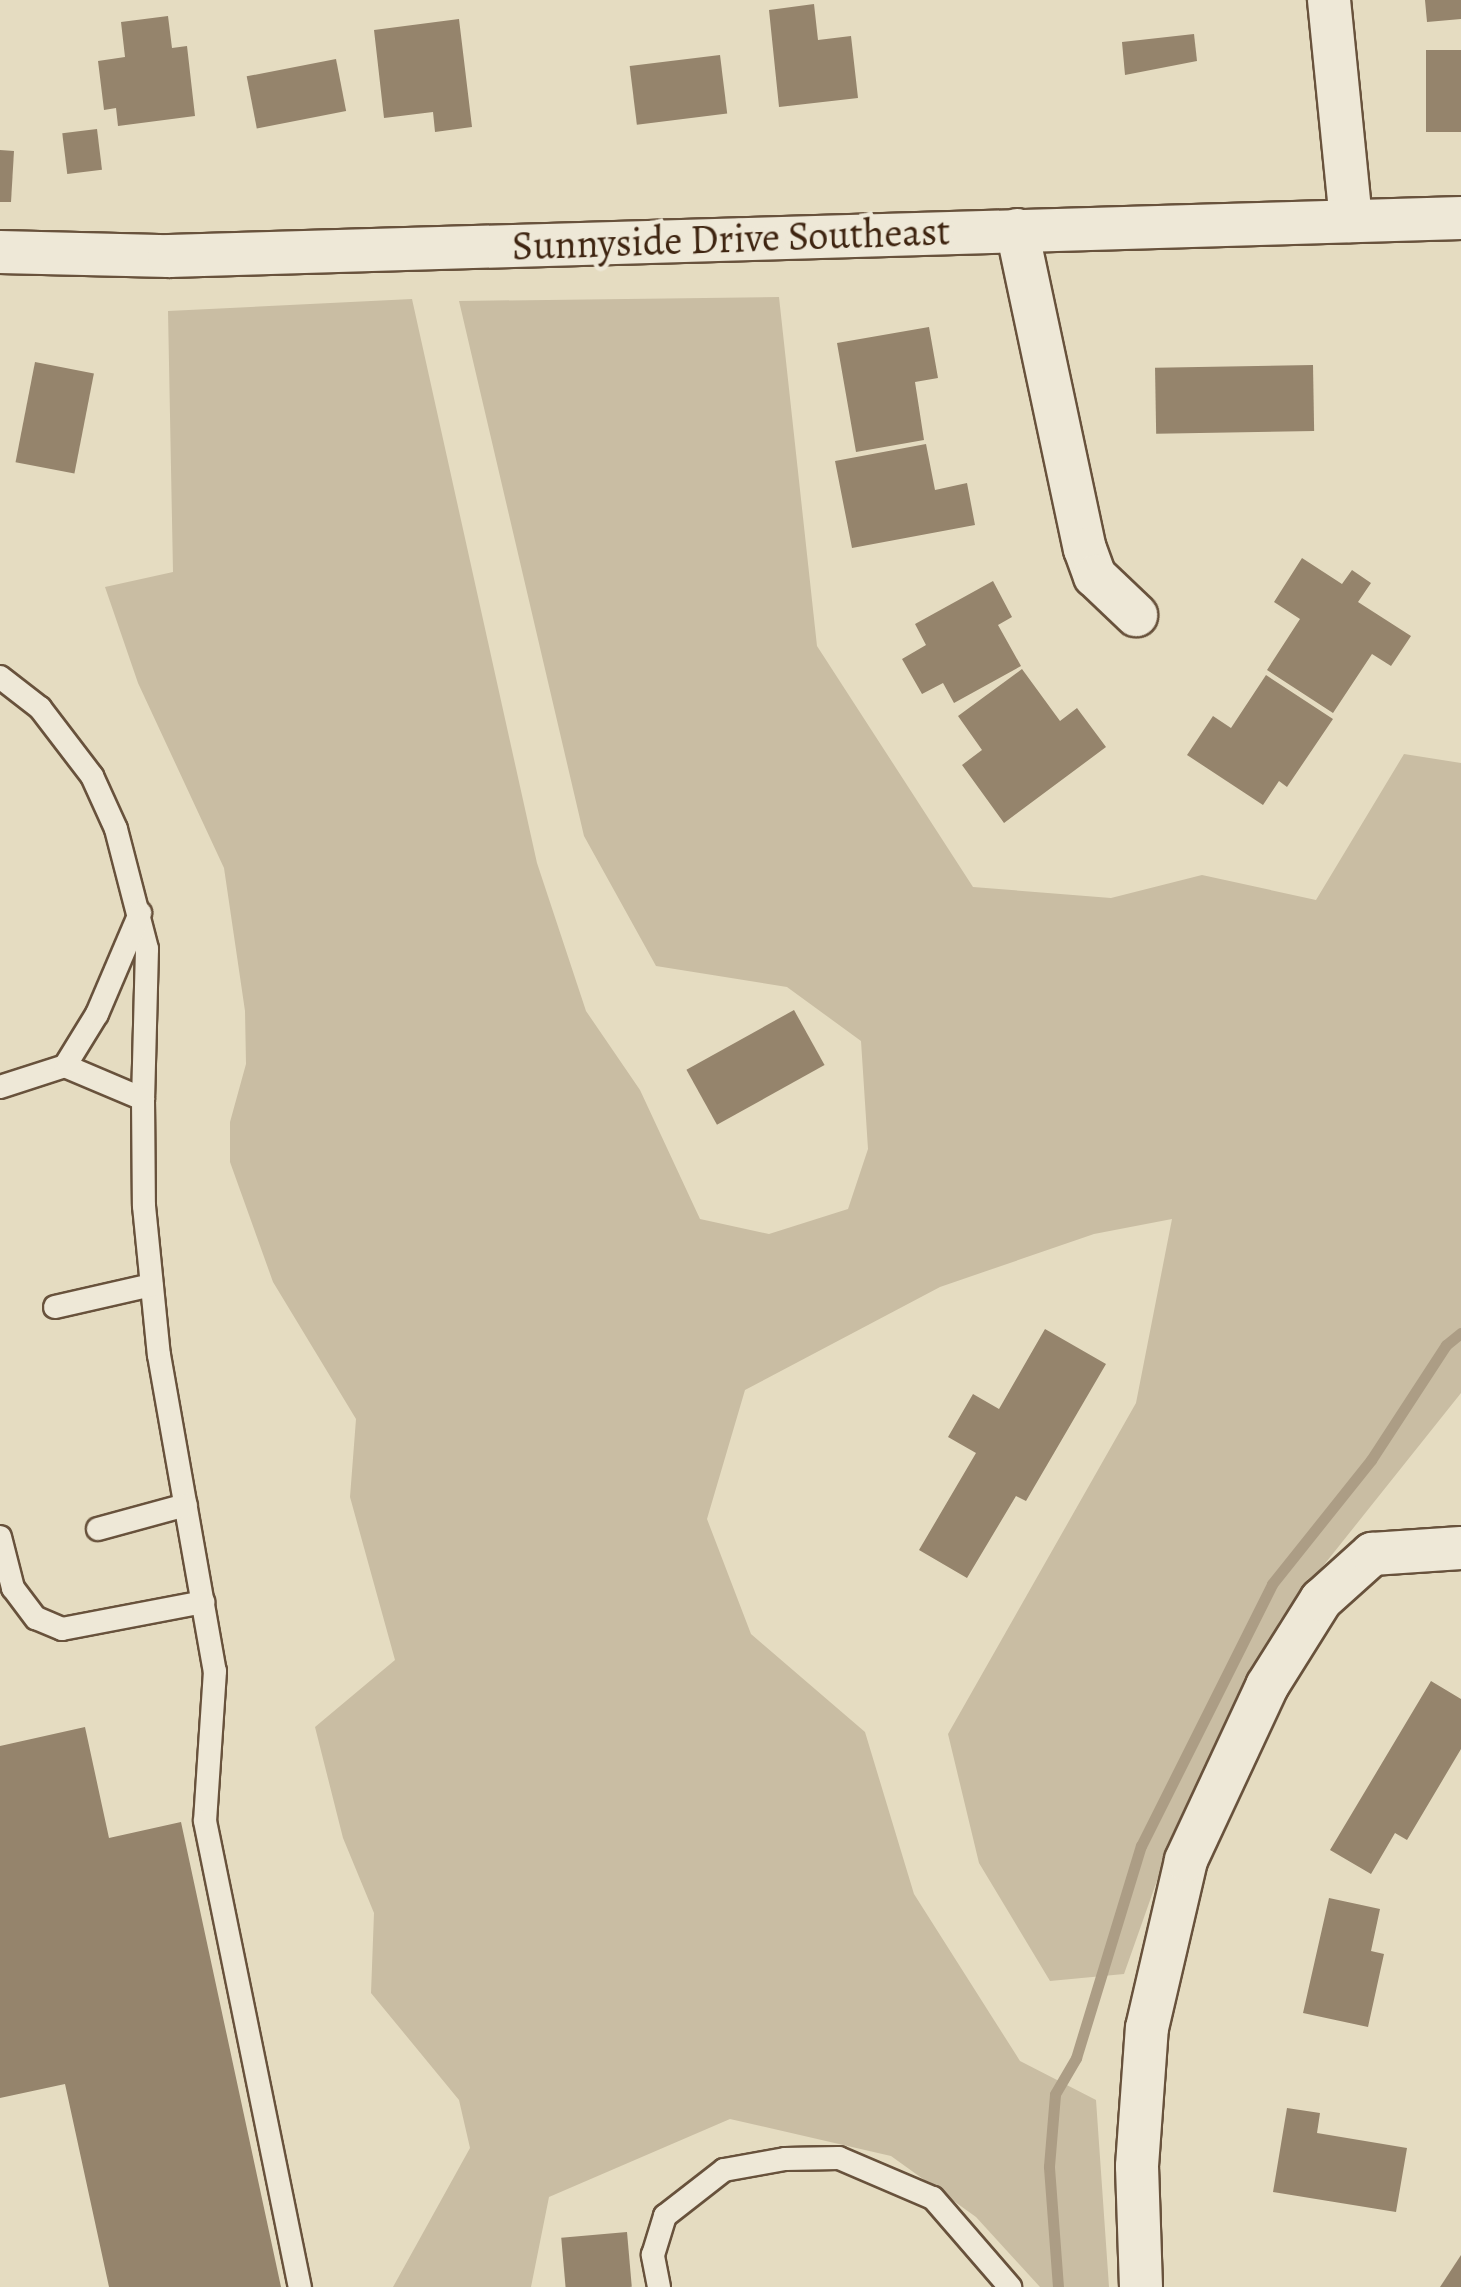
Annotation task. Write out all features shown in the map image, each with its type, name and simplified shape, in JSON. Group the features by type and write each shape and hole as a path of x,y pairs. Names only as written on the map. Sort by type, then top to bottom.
{"street":[{"path":"1329,0 1351,221"},
{"name":"Sunnyside Drive Southeast","path":"0,252 170,256 1461,218"},
{"path":"1017,230 1085,549 1095,576 1136,615"},
{"path":"1141,2287 1137,2166 1147,2028 1186,1860 1267,1686 1321,1600 1372,1554 1461,1548"}],"lane":[{"path":"0,677 40,708 92,776 116,830 147,950 143,1100 152,1286 215,1671 205,1821 300,2287"},
{"path":"0,1087 65,1066 96,1014 140,913"},
{"path":"65,1066 143,1100"},
{"path":"55,1307 152,1286"},
{"path":"98,1529 186,1506"},
{"path":"0,1537 13,1588 36,1618 62,1629 203,1602"},
{"path":"658,2287 652,2255 665,2216 724,2170 840,2158 933,2198 1010,2287"}],"shaded area":[{"path":"779,297 817,646 973,887 1111,898 1202,875 1316,900 1404,754 1461,763 1461,1393 1280,1620 1172,1838 1124,1974 1050,1981 979,1863 948,1734 1136,1403 1172,1219 1094,1234 940,1287 745,1390 707,1519 751,1634 865,1732 914,1894 1020,2061 1096,2100 1109,2287 1040,2287 976,2217 891,2156 730,2119 549,2197 531,2287 393,2287 470,2148 459,2100 371,1993 374,1913 343,1838 315,1727 395,1660 350,1497 356,1419 273,1282 230,1162 230,1122 246,1064 245,1011 224,868 138,683 105,587 173,572 168,311 412,299 537,863 586,1011 640,1090 700,1219 769,1234 848,1209 868,1149 861,1041 787,987 656,966 584,836 459,301"}],"building":[{"path":"1425,0 1461,0 1461,19 1427,22"},
{"path":"814,4 818,40 851,36 858,98 779,107 769,10"},
{"path":"168,16 172,48 187,46 195,116 118,126 116,108 104,110 98,61 125,57 121,22"},
{"path":"459,19 472,127 435,132 433,112 384,118 374,30"},
{"path":"1194,34 1197,61 1125,75 1122,42"},
{"path":"1426,50 1461,50 1461,132 1426,132"},
{"path":"720,55 727,114 637,125 630,66"},
{"path":"336,59 346,111 257,128 247,76"},
{"path":"97,129 102,170 67,174 62,133"},
{"path":"0,150 14,151 11,202 0,202"},
{"path":"929,327 938,378 915,382 924,440 856,452 837,343"},
{"path":"35,362 94,373 74,474 16,462"},
{"path":"1313,365 1314,431 1156,434 1155,368"},
{"path":"926,444 935,490 967,483 975,525 852,548 835,461"},
{"path":"1302,558 1342,584 1352,570 1371,583 1358,602 1411,636 1391,666 1372,654 1333,713 1267,670 1300,619 1274,602"},
{"path":"993,581 1012,617 998,625 1021,666 954,703 943,683 922,694 902,659 926,645 915,624"},
{"path":"1022,669 1060,721 1077,708 1106,747 1004,823 962,765 982,750 958,716"},
{"path":"1266,675 1333,719 1287,787 1279,781 1263,805 1187,755 1213,716 1231,728"},
{"path":"794,1010 825,1065 717,1125 686,1070"},
{"path":"1045,1329 1106,1364 1026,1501 1016,1496 967,1578 919,1550 976,1453 948,1437 973,1394 999,1409"},
{"path":"1431,1681 1461,1699 1461,1749 1407,1840 1395,1833 1371,1874 1330,1850"},
{"path":"85,1727 109,1838 181,1822 281,2287 109,2287 65,2084 0,2098 0,1746"},
{"path":"1329,1898 1380,1909 1371,1951 1384,1954 1368,2027 1303,2013"},
{"path":"1287,2108 1320,2113 1317,2133 1407,2148 1396,2212 1273,2192"},
{"path":"627,2232 632,2287 566,2287 561,2238"},
{"path":"1461,2255 1461,2287 1440,2287"}],"waterway":[{"path":"1058,2287 1049,2166 1055,2094 1076,2058 1141,1846 1272,1584 1371,1460 1446,1345 1461,1333"}]}
